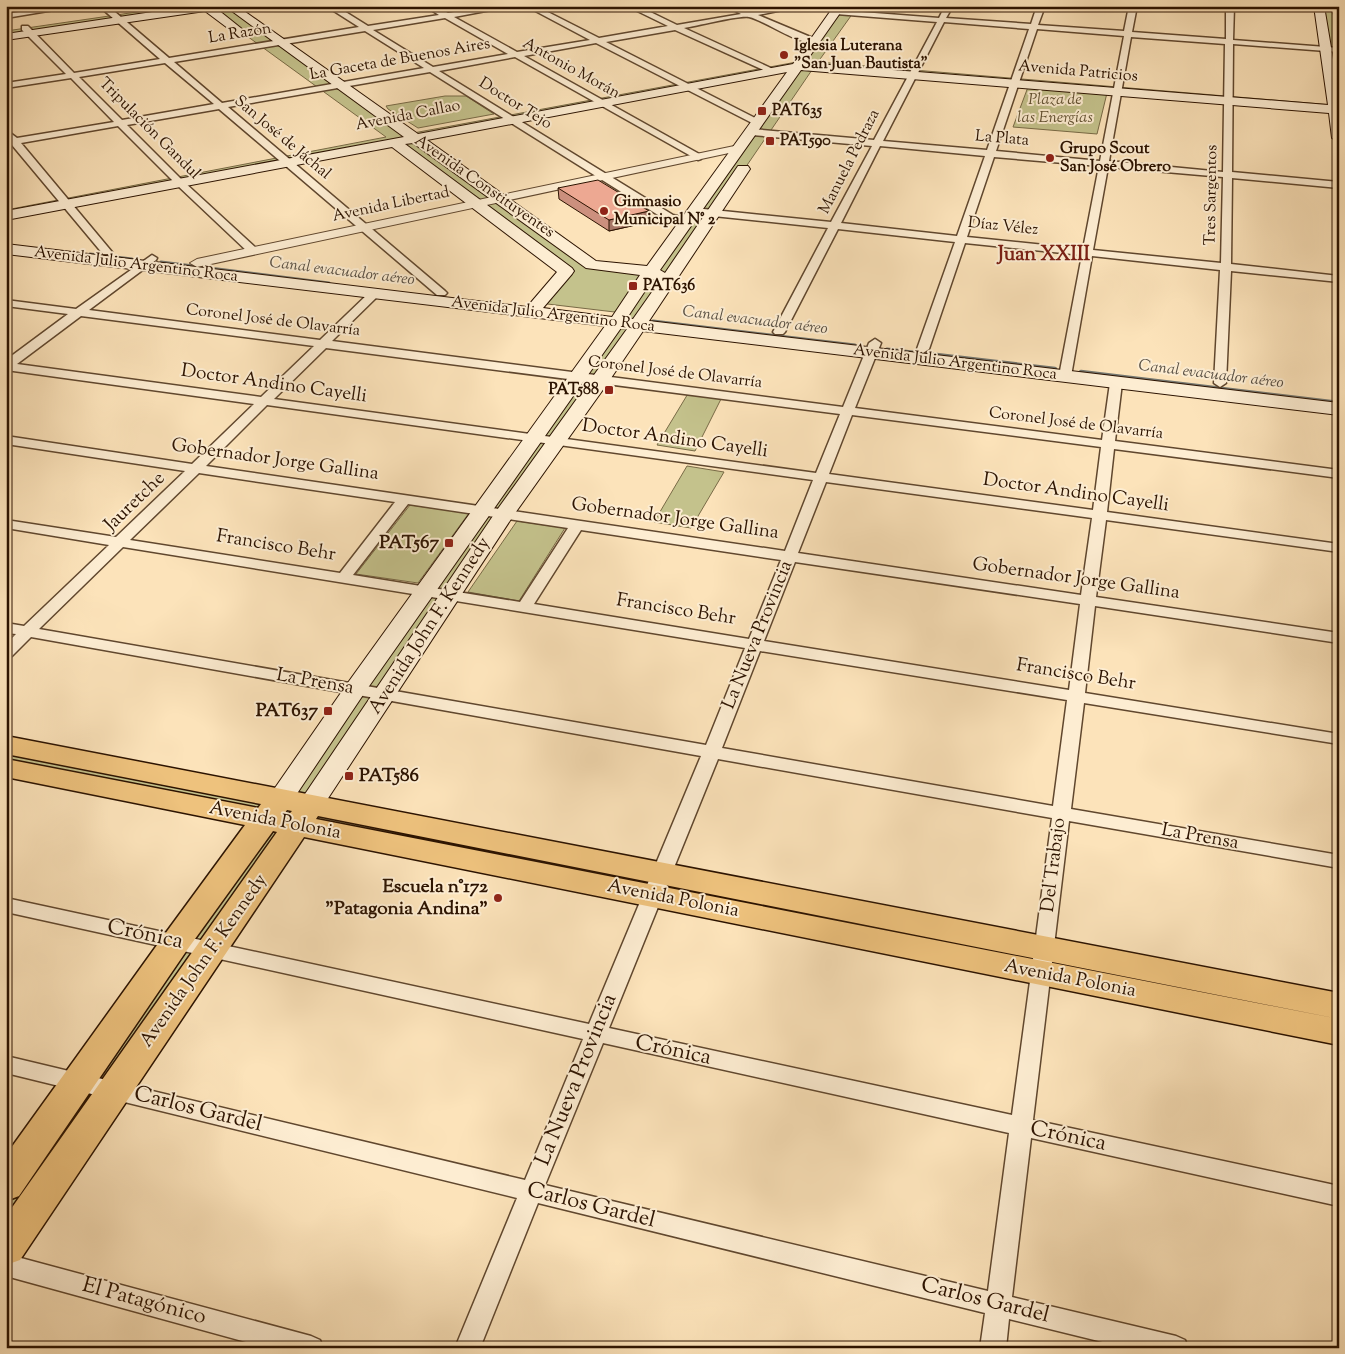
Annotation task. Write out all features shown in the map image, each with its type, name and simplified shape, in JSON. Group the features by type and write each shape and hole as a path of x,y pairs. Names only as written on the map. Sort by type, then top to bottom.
{"main road":[{"path":"118,18 178,6"},
{"name":"Avenida Constituyentes","path":"230,6 279,43 592,264 611,266 656,264"},
{"path":"1319,6 1336,107 1339,138"},
{"path":"1337,6 1339,15"},
{"path":"6,37 27,31 210,7 273,57"},
{"name":"Avenida John F. Kennedy","path":"6,1185 80,1082 176,942 289,811 386,694 504,514 601,380 656,264 739,148 759,129 810,64 816,40 838,9"},
{"path":"6,31 27,31"},
{"name":"Avenida Patricios","path":"810,64 1336,107"},
{"name":"Avenida Callao","path":"6,210 63,202 285,160 388,138 411,136 766,69 810,64"},
{"path":"304,78 335,100"},
{"name":"Avenida John F. Kennedy","path":"6,1248 213,950 355,689 533,438 579,377 666,281 714,214 754,153 759,129 779,117"},
{"name":"Avenida Constituyentes","path":"388,138 566,271"},
{"name":"Avenida Callao","path":"6,216 63,202"},
{"name":"Avenida Julio Argentino Roca","path":"6,240 107,252 147,261 375,293 535,308 1066,371 1220,384 1339,397"},
{"name":"Avenida Julio Argentino Roca","path":"6,249 147,261 197,263 441,293 535,308"},
{"path":"535,308 566,271 592,264"},
{"path":"656,264 666,281"},
{"name":"Avenida Julio Argentino Roca","path":"631,319 779,332 872,348 923,349 1066,371 1116,383 1339,409"},
{"name":"Avenida Polonia","path":"6,745 289,811 1042,960 1339,1006"},
{"name":"Avenida Polonia","path":"6,768 289,811"},
{"name":"Avenida Polonia","path":"1042,960 1339,1032"}],"street":[{"path":"6,16 74,6"},
{"name":"San José de Jáchal","path":"102,6 441,293"},
{"name":"Doctor Tejo","path":"330,6 670,218 690,216"},
{"name":"Antonio Morán","path":"429,6 698,157"},
{"name":"La Razón","path":"6,86 508,6"},
{"path":"530,6 684,85 759,129"},
{"path":"631,6 766,69"},
{"path":"730,6 808,40 816,40"},
{"name":"La Gaceta de Buenos Aires","path":"10,142 798,6"},
{"name":"Manuela Pedraza","path":"779,332 949,6"},
{"path":"923,349 1041,6"},
{"path":"1066,371 1133,6"},
{"name":"Tres Sargentos","path":"1220,384 1226,267 1230,6"},
{"path":"838,9 852,14 1339,50"},
{"name":"Tripulación Gandul","path":"27,31 253,251"},
{"name":"La Plata","path":"759,129 876,143 1339,185"},
{"path":"6,132 10,142 107,252"},
{"name":"Avenida Libertad","path":"197,263 739,148"},
{"name":"Díaz Vélez","path":"690,216 714,214 1339,279"},
{"path":"6,366 147,261"},
{"name":"Jauretche","path":"6,653 375,293"},
{"name":"Coronel José de Olavarría","path":"6,303 1339,474"},
{"name":"La Nueva Provincia","path":"466,1348 712,752 872,348"},
{"name":"Doctor Andino Cayelli","path":"6,366 1339,548"},
{"name":"Del Trabajo","path":"993,1348 1116,383"},
{"name":"Gobernador Jorge Gallina","path":"6,440 1339,638"},
{"path":"343,578 405,499"},
{"name":"Francisco Behr","path":"6,524 1339,739"},
{"path":"524,608 577,525"},
{"name":"La Prensa","path":"6,628 1339,862"},
{"name":"Crónica","path":"6,905 1339,1196"},
{"name":"Carlos Gardel","path":"6,1064 1176,1348"},
{"name":"El Patagónico","path":"6,1265 311,1348"}],"green space":[{"path":"178,6 230,6 408,134 802,61 840,6 858,6 818,62 1333,105 1319,6 1337,6 1339,15 1339,138 1334,110 814,67 312,803 1339,1006 1339,1032 297,825 6,1248 6,1185 266,819 6,768 6,745 281,797 623,313 539,303 566,271 393,142 6,216 6,210 386,137 207,7 6,37 6,31","holes":["798,66 651,271 592,265 416,138"]},
{"name":"Plaza de las Energías","path":"1028,87 1107,93 1097,134 1013,127"},
{"path":"445,96 466,96 494,114 418,128 386,106"},
{"path":"689,392 722,397 695,451 657,445"},
{"path":"687,466 724,472 691,528 654,522"},
{"path":"410,505 469,513 418,583 356,574"},
{"path":"517,521 565,528 519,601 468,592"}],"building":[{"path":"598,180 649,211 609,220 558,188"}],"waterway":[{"name":"Canal evacuador aéreo","path":"90,254 132,259"},
{"name":"Canal evacuador aéreo","path":"161,262 329,283"},
{"name":"Canal evacuador aéreo","path":"653,321 855,345"},
{"name":"Canal evacuador aéreo","path":"887,349 938,355"},
{"name":"Canal evacuador aéreo","path":"928,354 1055,369"},
{"name":"Canal evacuador aéreo","path":"1081,372 1339,403"}],"place":[{"name":"Iglesia Luterana \"San Juan Bautista\"","path":"784,55"},
{"name":"PAT635","path":"762,111"},
{"name":"PAT590","path":"770,141"},
{"name":"Grupo Scout San José Obrero","path":"1050,158"},
{"name":"Gimnasio Municipal N° 2","path":"604,211"},
{"name":"PAT636","path":"633,286"},
{"name":"PAT588","path":"609,390"},
{"name":"PAT567","path":"449,543"},
{"name":"PAT637","path":"328,711"},
{"name":"PAT586","path":"349,776"},
{"name":"Escuela n°172 \"Patagonia Andina\"","path":"498,898"}],"district":[{"name":"Juan XXIII","path":"1044,255"}]}
